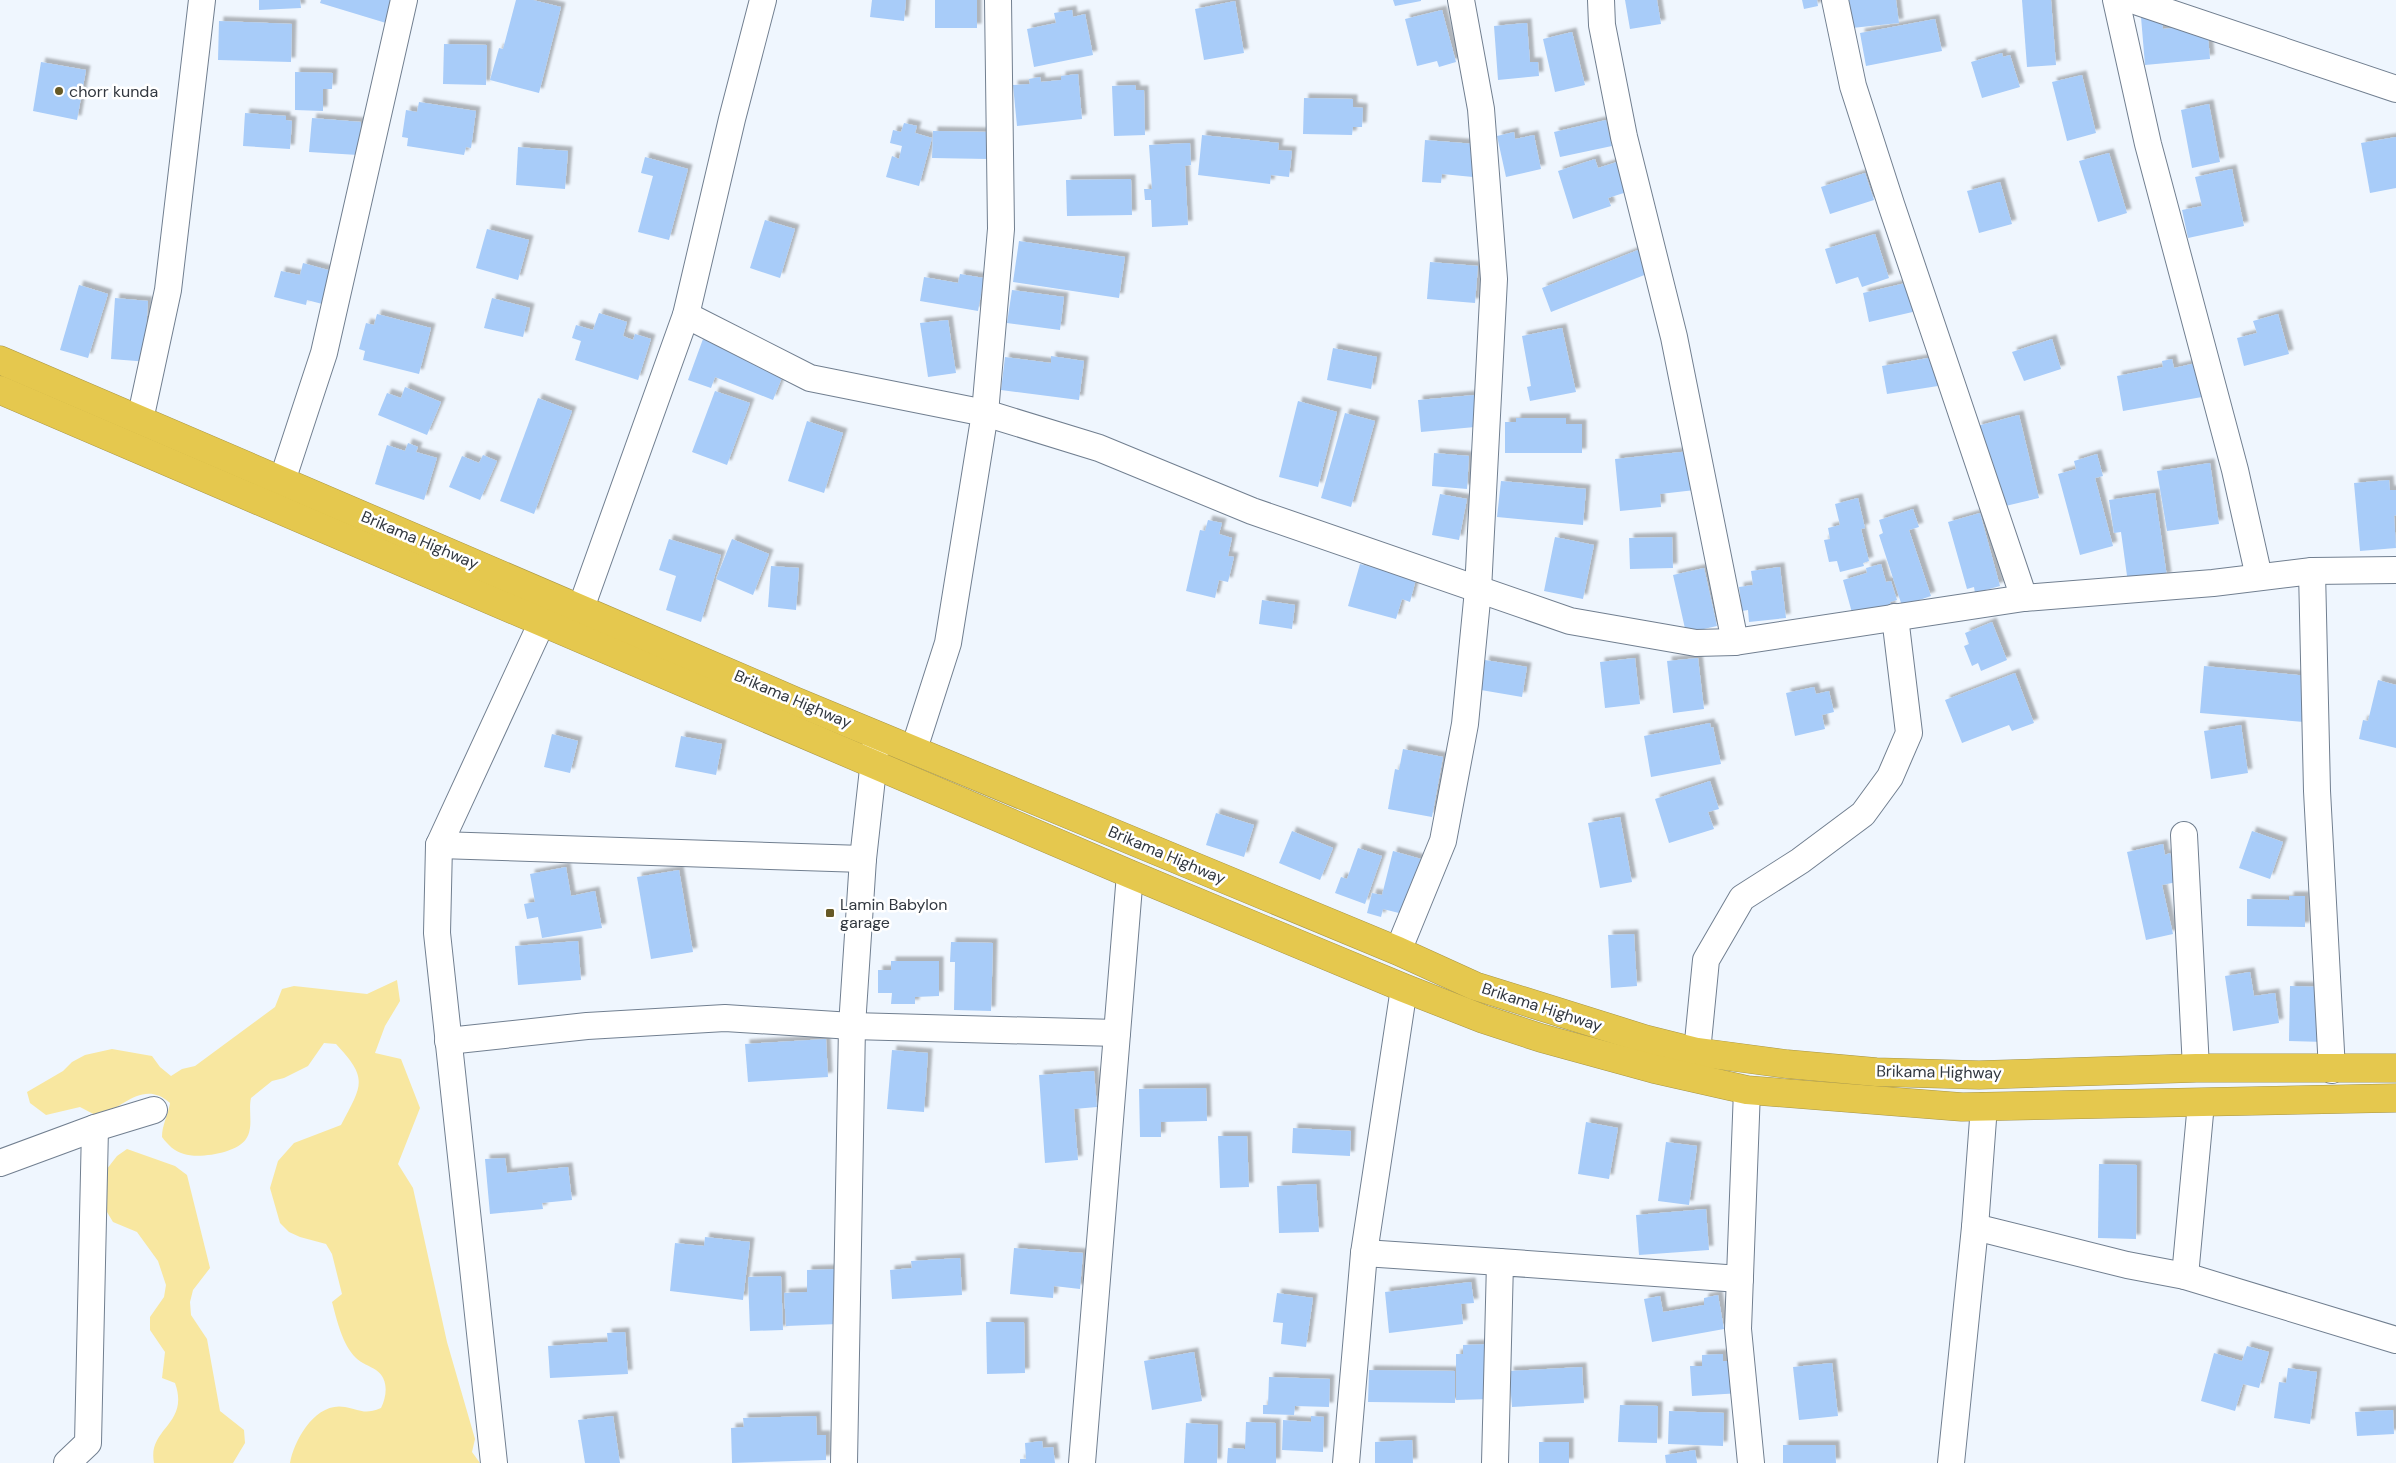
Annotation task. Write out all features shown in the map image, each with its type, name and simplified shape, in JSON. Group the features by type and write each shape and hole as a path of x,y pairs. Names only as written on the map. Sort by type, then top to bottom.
{"highway":[{"name":"Brikama Highway","path":"0,360 795,700 1398,951 1475,986 1609,1029 1697,1052 1787,1064 1876,1072 1979,1075 2196,1068 2332,1070 2396,1068"},
{"name":"Brikama Highway","path":"0,390 785,728 874,764 1130,874 1404,988 1483,1019 1541,1038 1654,1069 1747,1090 1962,1107 2396,1098"},
{"path":"785,728 795,700"}],"street":[{"path":"140,420 168,290 202,0"},
{"path":"282,481 324,353 404,0"},
{"path":"581,608 686,315 732,119 763,0"},
{"path":"914,749 948,643 986,413 1001,230 998,0"},
{"path":"1398,951 1443,841 1465,724 1478,590 1494,279 1481,110 1461,0"},
{"path":"1602,0 1602,25 1624,137 1674,337 1735,642"},
{"path":"1836,0 1854,86 1865,122 2024,598"},
{"path":"2116,0 2148,144 2235,470 2259,577"},
{"path":"2132,0 2396,89"},
{"path":"686,315 810,378 986,413 1099,448 1252,511 1570,621 1696,643 1735,642 2024,598 2312,572 2396,570"},
{"path":"2312,572 2317,791 2332,1070"},
{"path":"1697,1052 1706,960 1742,898 1800,860 1863,814 1890,777 1909,733 1895,617"},
{"path":"494,1463 437,933 439,845 542,622"},
{"path":"844,1463 852,1026 863,860 877,734"},
{"path":"2184,835 2196,1068"},
{"path":"439,845 863,860"},
{"path":"1082,1463 1130,874"},
{"path":"1346,1463 1364,1253 1404,988"},
{"path":"448,1041 587,1026 725,1018 852,1026 1117,1033"},
{"path":"1747,1090 1738,1328 1751,1463"},
{"path":"2185,1276 2201,1102"},
{"path":"1951,1463 1975,1227 1984,1106"},
{"path":"0,1164 95,1128 154,1110"},
{"path":"67,1463 88,1443 95,1128"},
{"path":"1975,1227 2127,1265 2185,1276 2396,1340"},
{"path":"1364,1253 1740,1279"},
{"path":"1495,1463 1500,1262"}],"shaded area":[{"path":"397,980 400,1001 385,1026 375,1053 401,1059 420,1108 398,1164 413,1188 447,1342 475,1439 472,1452 480,1463 290,1463 296,1444 308,1424 316,1416 334,1407 345,1407 363,1411 375,1410 381,1408 385,1398 386,1388 383,1378 376,1370 356,1358 347,1346 341,1332 332,1302 342,1294 332,1254 326,1244 289,1232 280,1223 270,1188 278,1161 294,1143 341,1125 354,1100 359,1083 358,1074 347,1056 336,1044 324,1043 308,1066 284,1078 272,1081 251,1098 250,1130 246,1139 235,1148 217,1154 199,1156 184,1154 174,1149 164,1140 162,1133 170,1103 161,1097 143,1094 134,1097 99,1117 80,1107 46,1115 30,1103 27,1092 63,1071 72,1062 85,1055 112,1049 152,1056 160,1067 171,1076 182,1069 195,1066 275,1007 282,989 294,986 367,994"},
{"path":"127,1149 175,1166 187,1175 210,1268 193,1290 190,1302 191,1315 207,1339 220,1411 244,1430 245,1443 233,1463 154,1463 156,1442 173,1418 177,1408 178,1397 175,1383 162,1378 165,1352 150,1330 150,1317 164,1297 166,1285 158,1261 137,1232 113,1222 107,1212 102,1187 103,1174 117,1156"}],"building":[{"path":"259,0 300,0 301,8 259,10"},
{"path":"321,0 393,0 386,23 320,3"},
{"path":"516,0 533,0 561,7 539,93 490,80 499,48 503,49"},
{"path":"872,0 906,0 904,21 870,17"},
{"path":"935,0 977,0 977,28 935,28"},
{"path":"1393,0 1421,0 1421,1 1395,6"},
{"path":"1625,0 1657,0 1661,24 1630,29"},
{"path":"1802,0 1817,0 1818,6 1804,9"},
{"path":"1849,0 1896,0 1899,23 1852,28"},
{"path":"2022,0 2051,0 2056,65 2027,67"},
{"path":"1235,1 1244,53 1204,60 1195,9"},
{"path":"1072,10 1073,17 1085,14 1093,55 1034,67 1027,29 1056,23 1054,13"},
{"path":"1442,10 1456,62 1439,67 1437,61 1417,66 1405,19"},
{"path":"2161,15 2163,29 2207,24 2210,59 2145,65 2141,17"},
{"path":"1935,19 1942,51 1866,66 1860,33"},
{"path":"219,21 292,24 291,62 218,60"},
{"path":"1527,23 1530,62 1538,62 1539,76 1498,80 1494,26"},
{"path":"1572,32 1585,85 1555,92 1543,39"},
{"path":"444,44 487,45 486,85 443,84"},
{"path":"2002,53 2003,57 2010,55 2020,87 1982,98 1971,62"},
{"name":"chorr kunda","path":"41,62 86,70 77,120 33,111"},
{"path":"295,72 333,73 332,89 323,89 323,111 295,110"},
{"path":"1078,74 1082,119 1017,126 1013,85 1030,84 1029,79 1040,77 1041,82 1061,80 1061,76"},
{"path":"2082,75 2096,133 2067,141 2052,82"},
{"path":"1135,85 1136,90 1144,90 1145,135 1114,136 1112,86"},
{"path":"1304,98 1353,99 1353,107 1363,108 1362,127 1353,127 1352,135 1303,134"},
{"path":"419,102 476,111 471,148 466,147 464,155 407,146 408,138 402,137 406,110 417,112"},
{"path":"2209,104 2220,162 2192,168 2181,110"},
{"path":"245,113 286,116 286,120 292,121 290,149 243,146"},
{"path":"312,118 361,122 358,155 309,152"},
{"path":"1606,120 1612,146 1560,157 1554,132"},
{"path":"904,123 917,126 915,133 932,138 919,186 886,177 892,156 899,159 902,146 890,143 893,130 901,132"},
{"path":"933,131 988,132 988,159 932,158"},
{"path":"1514,132 1515,139 1534,135 1541,169 1506,177 1497,136"},
{"path":"1202,135 1279,143 1278,150 1292,151 1289,177 1271,175 1270,184 1198,175"},
{"path":"2396,137 2396,188 2370,193 2361,143"},
{"path":"1425,140 1475,144 1473,177 1442,174 1441,183 1422,182"},
{"path":"1190,143 1191,165 1185,166 1188,225 1152,227 1151,200 1145,200 1144,189 1152,189 1149,145"},
{"path":"518,147 568,151 565,189 516,185"},
{"path":"2109,153 2127,213 2098,222 2079,161"},
{"path":"645,157 688,169 669,240 638,232 653,176 641,173"},
{"path":"1595,159 1598,168 1620,161 1630,191 1608,198 1611,206 1573,219 1558,171"},
{"path":"2232,169 2244,226 2188,238 2182,210 2202,206 2195,177"},
{"path":"1865,173 1874,200 1830,214 1821,187"},
{"path":"1131,179 1132,215 1067,216 1066,180"},
{"path":"2000,182 2012,224 1979,233 1967,191"},
{"path":"765,220 795,229 780,278 750,268"},
{"path":"487,229 529,240 518,280 476,268"},
{"path":"1875,234 1889,278 1862,287 1858,277 1836,284 1825,249"},
{"path":"1019,241 1125,257 1119,298 1013,282"},
{"path":"1648,246 1657,270 1551,312 1542,288"},
{"path":"1430,262 1478,266 1475,303 1427,299"},
{"path":"303,263 339,273 330,306 307,300 306,305 274,297 281,271 300,275"},
{"path":"960,274 984,278 978,311 920,301 924,277 958,283"},
{"path":"1910,282 1917,311 1869,322 1863,293"},
{"path":"79,285 108,294 88,358 60,350"},
{"path":"1012,290 1064,297 1060,330 1007,323"},
{"path":"115,298 148,301 146,332 149,362 111,359"},
{"path":"492,298 530,308 523,337 484,328"},
{"path":"599,313 627,322 623,336 633,340 635,334 651,339 638,380 575,360 581,341 572,338 576,325 593,330"},
{"path":"377,314 431,328 419,374 363,360 365,351 359,349 366,323 374,325"},
{"path":"2278,314 2289,354 2244,366 2237,338 2257,333 2253,321"},
{"path":"948,320 956,373 928,377 920,323"},
{"path":"1562,328 1576,392 1530,401 1527,387 1531,386 1522,336"},
{"path":"703,339 785,370 773,400 715,377 711,388 688,380"},
{"path":"2052,339 2061,369 2024,381 2012,352"},
{"path":"1333,348 1377,357 1371,389 1327,380"},
{"path":"1051,356 1084,361 1079,400 1001,390 1005,357 1051,363"},
{"path":"1934,357 1938,386 1887,394 1882,366"},
{"path":"2172,359 2174,368 2196,363 2202,397 2123,411 2117,376 2163,367 2162,361"},
{"path":"405,387 441,402 427,435 378,415 387,393 401,398"},
{"path":"715,391 750,403 727,465 692,452"},
{"path":"1475,395 1475,427 1421,432 1418,400"},
{"path":"538,398 572,411 534,514 500,501"},
{"path":"1298,401 1337,412 1318,487 1279,477"},
{"path":"1345,413 1375,421 1351,507 1321,498"},
{"path":"2019,415 2039,498 1997,508 1977,426"},
{"path":"1516,418 1566,418 1566,424 1582,424 1582,453 1505,453 1505,422 1516,422"},
{"path":"807,421 843,433 824,493 788,481"},
{"path":"408,443 418,447 416,452 437,458 424,500 375,484 387,445 405,451"},
{"path":"1691,451 1695,490 1660,494 1661,507 1620,511 1615,459"},
{"path":"1434,453 1469,456 1467,489 1432,486"},
{"path":"2097,454 2103,476 2095,478 2113,546 2080,555 2058,474 2076,469 2074,461"},
{"path":"483,455 497,461 480,500 449,487 462,456 479,463"},
{"path":"2210,463 2219,524 2167,531 2157,471"},
{"path":"2389,480 2390,490 2396,490 2396,515 2394,516 2396,548 2360,551 2354,483"},
{"path":"1501,481 1586,489 1583,525 1497,517"},
{"path":"2155,493 2167,577 2128,583 2121,532 2114,533 2109,500"},
{"path":"1440,494 1467,499 1459,540 1432,535"},
{"path":"1858,498 1865,528 1861,529 1869,561 1863,563 1864,566 1840,572 1837,561 1829,562 1824,540 1830,539 1828,528 1840,525 1835,504"},
{"path":"1913,509 1919,527 1909,530 1931,596 1902,606 1879,535 1883,533 1879,520"},
{"path":"1980,513 2000,586 1975,593 1974,587 1967,589 1948,522"},
{"path":"1208,520 1222,523 1219,534 1232,538 1228,556 1234,557 1228,582 1219,580 1215,598 1186,591 1200,530 1205,531"},
{"path":"1555,537 1594,545 1583,599 1544,591"},
{"path":"1672,537 1673,568 1630,569 1629,538"},
{"path":"669,539 721,555 701,622 666,610 676,576 659,570"},
{"path":"732,539 769,554 753,595 716,579"},
{"path":"1360,564 1416,579 1410,602 1402,599 1396,619 1348,606"},
{"path":"1881,564 1886,582 1891,581 1897,600 1890,602 1892,610 1854,620 1843,580 1867,573 1866,568"},
{"path":"771,566 799,568 796,610 768,607"},
{"path":"1780,567 1786,618 1749,622 1748,610 1742,611 1739,587 1753,585 1751,571"},
{"path":"1704,568 1717,626 1686,633 1673,575"},
{"path":"1262,600 1295,605 1292,629 1259,624"},
{"path":"1992,622 2007,660 1981,671 1978,663 1972,666 1964,646 1969,644 1965,633"},
{"path":"1635,658 1640,704 1605,708 1600,662"},
{"path":"1698,658 1704,709 1673,713 1667,661"},
{"path":"1485,660 1527,667 1522,697 1481,690"},
{"path":"2204,666 2308,676 2304,722 2200,713"},
{"path":"2015,673 2034,723 2012,731 2009,725 1962,743 1945,700"},
{"path":"2378,680 2396,685 2396,748 2359,739 2363,720 2368,721"},
{"path":"1814,687 1816,694 1829,691 1834,712 1822,715 1825,729 1795,736 1786,693"},
{"path":"1710,723 1711,728 1713,727 1721,764 1651,777 1644,736"},
{"path":"2241,725 2248,773 2211,779 2204,731"},
{"path":"552,734 578,741 570,773 544,767"},
{"path":"681,736 722,744 716,775 675,767"},
{"path":"1403,749 1443,757 1432,817 1388,809 1395,769 1399,770"},
{"path":"1710,781 1719,809 1708,812 1714,829 1669,843 1655,799"},
{"path":"1216,813 1254,825 1244,857 1206,845"},
{"path":"1620,817 1632,882 1600,888 1588,823"},
{"path":"1292,831 1333,848 1320,880 1279,863"},
{"path":"2252,831 2283,842 2270,879 2239,868"},
{"path":"2163,844 2165,855 2170,853 2177,882 2162,885 2173,934 2146,940 2127,852"},
{"path":"1358,848 1382,856 1365,904 1335,893 1341,877 1347,879"},
{"path":"1393,851 1421,859 1407,915 1383,909 1381,917 1367,913 1372,893 1382,895"},
{"path":"566,867 571,896 595,891 602,928 542,938 538,917 527,919 524,904 535,902 530,874"},
{"path":"679,870 693,952 651,959 637,877"},
{"path":"2289,896 2305,896 2305,927 2247,926 2247,899 2289,900"},
{"path":"1634,934 1637,986 1611,988 1608,935"},
{"path":"578,941 581,980 518,985 515,946"},
{"path":"951,942 993,943 991,1011 954,1010 955,962 950,962"},
{"path":"891,961 939,961 939,996 915,997 915,1004 891,1004 892,993 878,993 878,970 891,970"},
{"path":"2250,972 2254,996 2275,993 2279,1023 2233,1031 2225,976"},
{"path":"2290,986 2327,987 2325,1042 2289,1041"},
{"path":"826,1039 828,1077 748,1082 745,1044"},
{"path":"892,1050 928,1053 924,1112 887,1109"},
{"path":"1094,1071 1097,1107 1074,1109 1078,1160 1045,1163 1039,1075"},
{"path":"1206,1088 1207,1121 1161,1122 1161,1137 1140,1137 1139,1089"},
{"path":"1586,1122 1618,1128 1609,1179 1578,1174"},
{"path":"1293,1128 1351,1131 1350,1156 1292,1153"},
{"path":"1218,1136 1247,1136 1249,1187 1220,1188"},
{"path":"1666,1142 1697,1146 1689,1205 1658,1201"},
{"path":"505,1158 507,1173 568,1167 572,1200 542,1203 543,1209 490,1214 485,1159"},
{"path":"2099,1164 2137,1165 2136,1239 2098,1238"},
{"path":"1316,1184 1319,1232 1279,1233 1277,1186"},
{"path":"1706,1209 1709,1250 1639,1255 1636,1215"},
{"path":"705,1237 750,1242 743,1300 670,1291 675,1243 704,1246"},
{"path":"1014,1248 1083,1253 1080,1289 1054,1286 1053,1298 1010,1294"},
{"path":"960,1258 962,1295 892,1299 890,1270 912,1268 911,1261"},
{"path":"836,1269 838,1324 786,1326 784,1293 807,1292 807,1270"},
{"path":"781,1276 783,1330 750,1331 748,1277"},
{"path":"1471,1282 1474,1303 1461,1304 1463,1324 1389,1333 1385,1292"},
{"path":"1277,1293 1313,1298 1306,1347 1281,1344 1283,1323 1273,1322"},
{"path":"1718,1295 1724,1329 1652,1342 1644,1299 1660,1296 1663,1312 1704,1305 1704,1298"},
{"path":"986,1322 1024,1322 1025,1373 987,1374"},
{"path":"625,1332 628,1374 550,1378 548,1346 608,1342 607,1333"},
{"path":"1490,1344 1491,1399 1456,1400 1456,1354 1463,1354 1463,1345"},
{"path":"2247,1346 2269,1352 2259,1388 2243,1384 2235,1411 2201,1401 2214,1353 2242,1361"},
{"path":"1194,1352 1202,1401 1152,1410 1144,1361"},
{"path":"1723,1354 1723,1361 1740,1361 1741,1393 1692,1396 1690,1366 1702,1366 1702,1355"},
{"path":"1832,1363 1838,1416 1799,1420 1793,1367"},
{"path":"1582,1367 1584,1403 1512,1407 1509,1371"},
{"path":"2288,1368 2317,1372 2310,1424 2274,1418 2279,1382 2286,1383"},
{"path":"1369,1370 1455,1371 1455,1403 1368,1402"},
{"path":"1269,1377 1330,1379 1329,1407 1295,1406 1294,1415 1263,1414 1263,1405 1268,1405"},
{"path":"1620,1405 1658,1406 1657,1443 1618,1442"},
{"path":"2393,1410 2394,1434 2357,1436 2355,1412"},
{"path":"1669,1411 1724,1413 1723,1446 1668,1444"},
{"path":"613,1416 620,1463 585,1463 578,1420"},
{"path":"816,1416 817,1435 826,1435 826,1460 732,1463 731,1428 744,1427 743,1418"},
{"path":"1311,1416 1324,1417 1323,1452 1282,1450 1283,1420 1311,1422"},
{"path":"1246,1422 1276,1423 1276,1463 1227,1463 1228,1448 1245,1449"},
{"path":"1186,1423 1218,1425 1217,1463 1184,1463"},
{"path":"1412,1440 1413,1463 1375,1463 1375,1442"},
{"path":"1042,1441 1043,1448 1053,1447 1055,1463 1020,1463 1020,1459 1026,1459 1025,1443"},
{"path":"1539,1442 1569,1442 1569,1463 1539,1463"},
{"path":"1783,1445 1835,1445 1836,1463 1783,1463"},
{"path":"1695,1450 1697,1463 1666,1463 1665,1455"}],"place":[{"name":"chorr kunda","path":"59,91"},
{"name":"Lamin Babylon garage","path":"830,913"}]}
